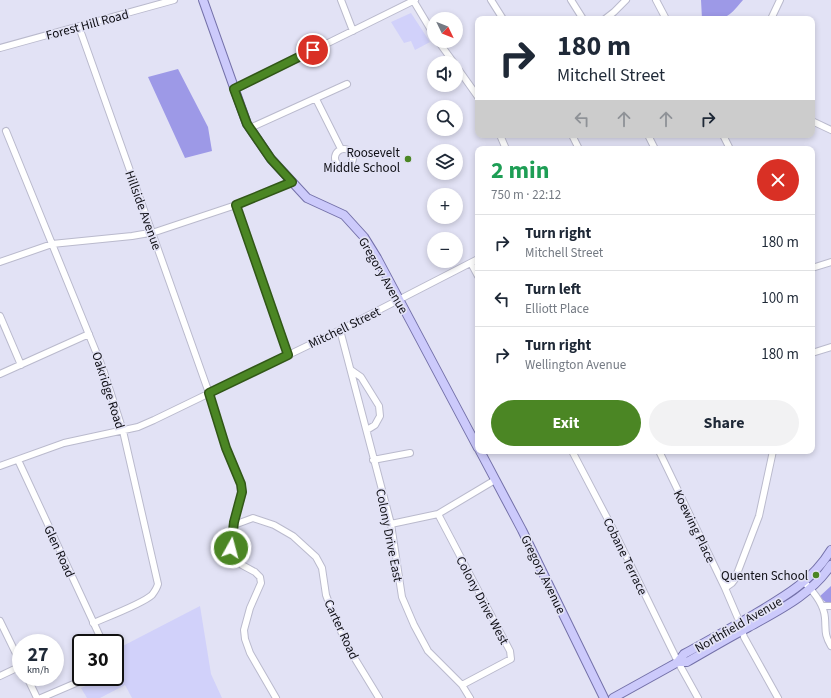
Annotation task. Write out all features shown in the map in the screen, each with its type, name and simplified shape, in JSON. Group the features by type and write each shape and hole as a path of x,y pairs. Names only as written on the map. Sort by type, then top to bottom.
{"main road":[{"name":"Gregory Avenue","path":"203,0 247,124 271,159 307,198 344,215 364,237 377,258 475,442"},
{"name":"Gregory Avenue","path":"482,454 522,530 604,698"},
{"name":"Northfield Avenue","path":"613,698 678,662 687,662 741,627 788,595 804,582 823,562 831,550"},
{"name":"Northfield Avenue","path":"741,627 787,606 811,589 821,579 831,565"}],"street":[{"name":"Forest Hill Road","path":"0,48 174,0"},
{"path":"341,0 353,31"},
{"path":"234,89 414,0 427,23"},
{"path":"491,0 502,16"},
{"path":"571,0 581,16"},
{"path":"608,16 626,0"},
{"path":"656,0 664,16"},
{"path":"772,16 780,0"},
{"name":"Hillside Avenue","path":"79,27 209,393 226,448 241,484 242,492 234,525 231,548 234,556 242,565 255,572 260,577 261,583 250,608 244,630 245,639 250,653 276,698"},
{"path":"463,76 475,93"},
{"path":"250,128 347,84"},
{"path":"316,99 341,149"},
{"path":"815,122 831,130"},
{"name":"Oakridge Road","path":"6,131 104,369 123,430 158,584 151,596 139,603 93,623"},
{"path":"0,262 52,244 152,233 236,205 292,182"},
{"path":"236,205 288,355"},
{"name":"Mitchell Street","path":"0,466 64,443 138,427 340,330 475,261"},
{"path":"815,267 831,262"},
{"path":"471,263 475,270"},
{"path":"0,316 21,365"},
{"name":"Colony Drive East","path":"340,330 391,524 402,597 414,625 428,651 462,685 470,698"},
{"path":"0,374 89,334"},
{"path":"815,352 831,347"},
{"path":"351,370 361,376 379,406 380,416 375,425 367,430"},
{"path":"373,460 410,453"},
{"name":"Cobane Terrace","path":"574,454 614,530 678,662 698,698"},
{"name":"Koewing Place","path":"660,454 725,588 744,637 778,698"},
{"path":"725,588 735,579 759,516 771,454"},
{"name":"Glen Road","path":"18,460 98,634"},
{"path":"391,524 438,514 495,480"},
{"name":"Colony Drive West","path":"438,514 510,651 512,659 462,685"},
{"name":"Carter Road","path":"234,525 253,518 274,525 293,536 316,557 322,568 326,595 349,649 379,698"},
{"path":"804,582 811,589 822,606 825,619 824,629 831,646"},
{"path":"822,606 831,606"},
{"path":"0,621 12,646"},
{"path":"0,676 12,670"},
{"path":"41,698 72,685"},
{"path":"31,686 37,698"}],"shaded area":[{"path":"701,0 743,0 727,16 702,16"},
{"path":"411,13 427,37 427,44 415,50 411,41 404,43 391,22"},
{"path":"178,69 208,127 212,151 185,158 148,77"},
{"path":"831,586 831,606 819,597"},
{"path":"200,606 211,674 222,698 132,698 124,686 124,645"},
{"path":"86,686 123,686 100,698 87,698 81,688"}],"place":[{"name":"Roosevelt Middle School","path":"408,159"},
{"name":"Quenten School","path":"816,575"}],"route":[{"path":"231,548 234,522 242,492 241,484 226,448 209,393 288,355 236,205 292,182 271,159 247,124 234,89 313,50"}]}
